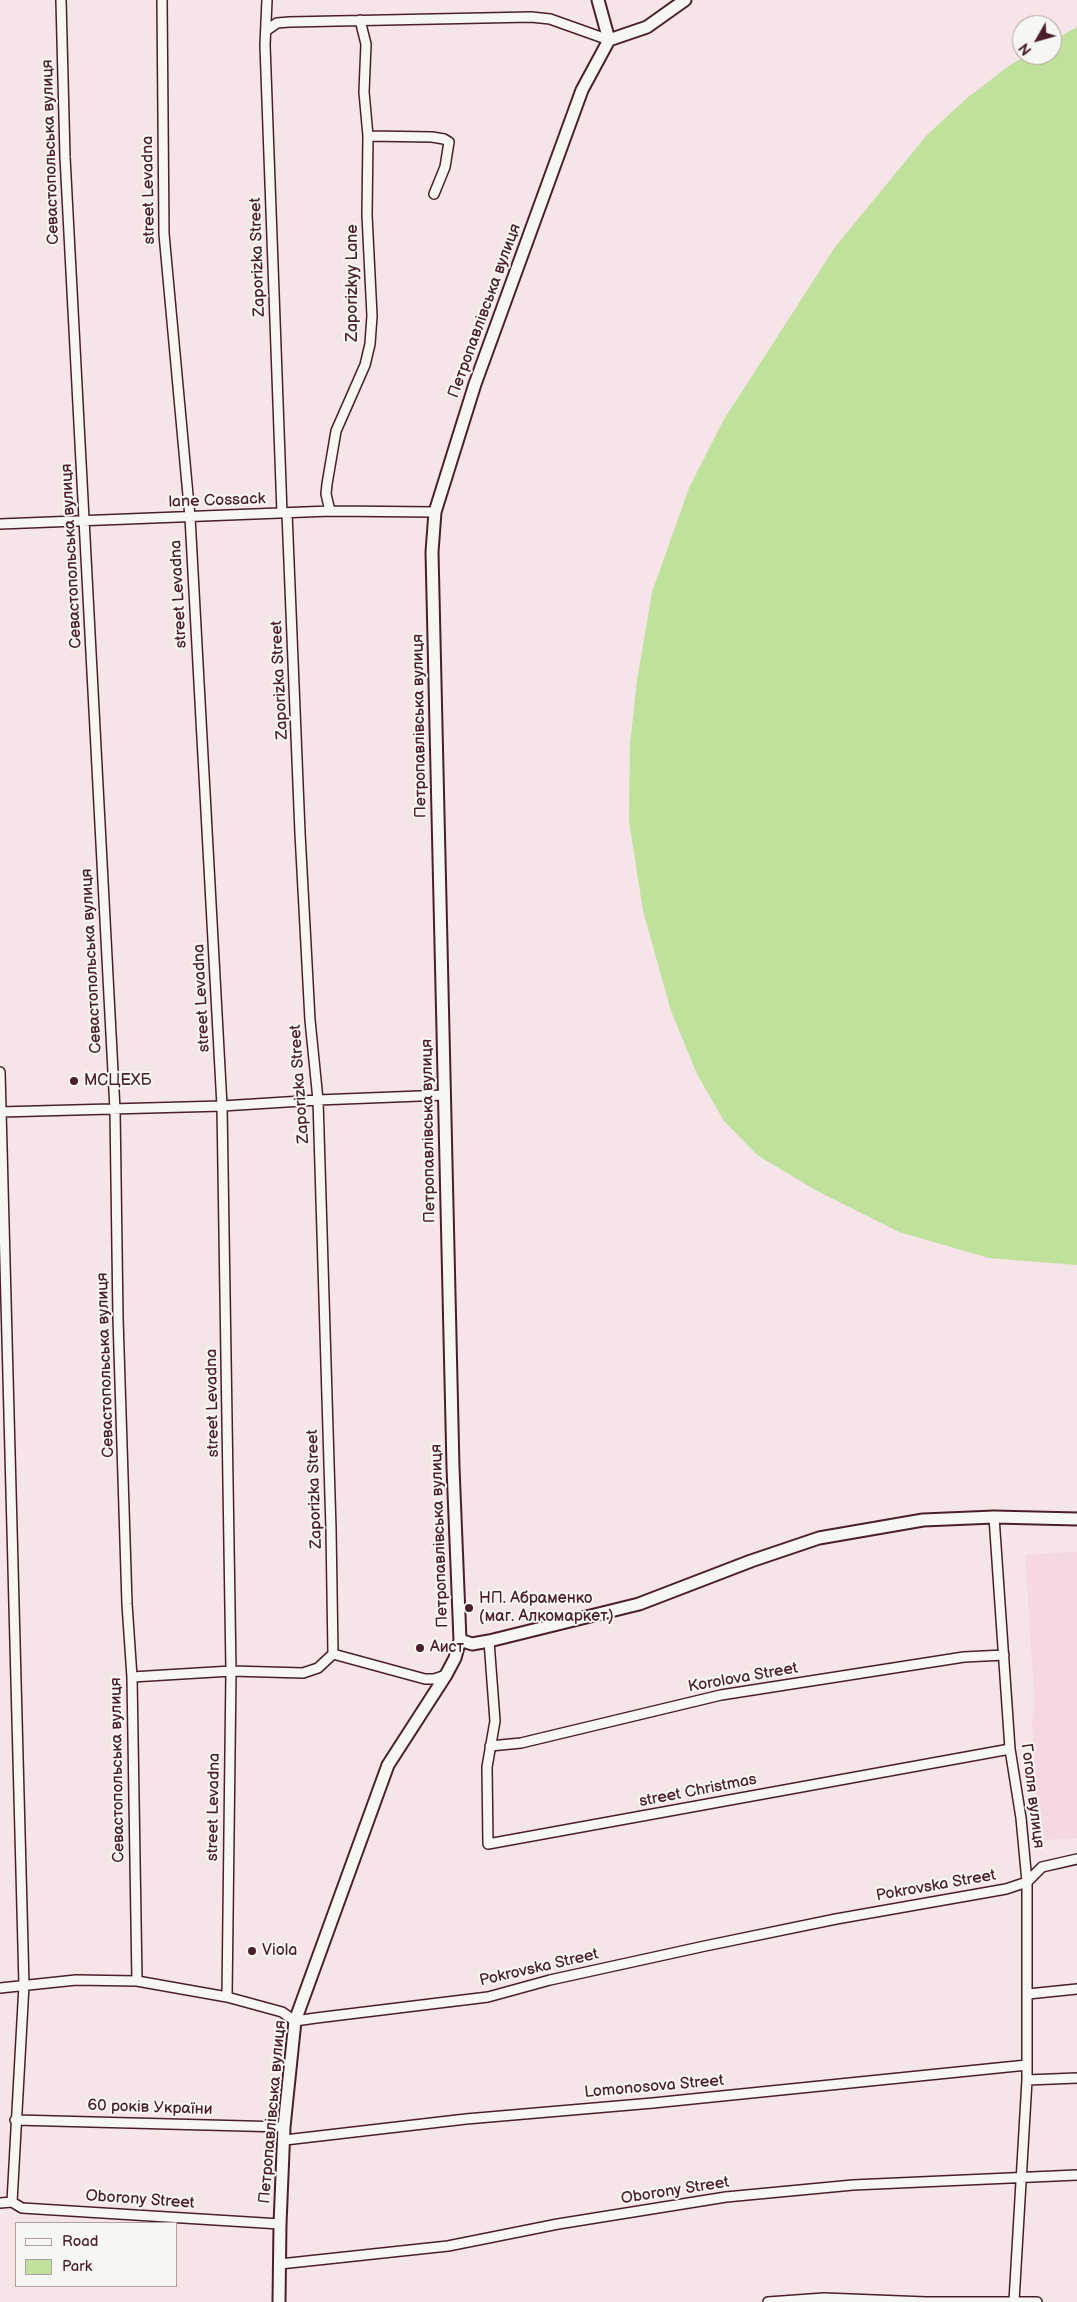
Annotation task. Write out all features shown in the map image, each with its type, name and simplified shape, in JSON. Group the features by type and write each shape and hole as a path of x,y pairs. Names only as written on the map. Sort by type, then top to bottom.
{"street":[{"name":"Севастопольська вулиця","path":"62,0 65,157 115,1110 118,1318 127,1604 132,1677 137,1980"},
{"name":"street Levadna","path":"162,0 164,234 190,517 222,1106 231,1671 227,1997"},
{"name":"Zaporizka Street","path":"267,0 266,54 285,513 310,1020 318,1100 333,1654"},
{"path":"598,0 609,40"},
{"path":"267,30 277,23 531,17 550,19 609,40 647,27 685,0"},
{"name":"Zaporizkyy Lane","path":"330,511 326,484 336,431 365,365 370,344 372,291 368,215 368,136 364,92 366,44 360,20"},
{"name":"Петропавлівська вулиця","path":"279,2302 284,2127 295,2021 388,1765 446,1675 455,1658 460,1640 453,1467 432,552 435,512 475,384 582,90 609,40"},
{"path":"368,136 432,137 449,142 445,167 434,194"},
{"name":"lane Cossack","path":"0,524 330,511 435,512"},
{"path":"0,1072 24,1985 15,2120 12,2202"},
{"path":"1,1112 222,1106 445,1095"},
{"path":"460,1640 472,1644 489,1641 639,1604 751,1561 819,1538 923,1520 994,1517 1077,1519"},
{"name":"Гоголя вулиця","path":"994,1517 1010,1749 1021,1818 1027,1882 1027,2065 1014,2301"},
{"path":"489,1641 495,1721 490,1746"},
{"path":"132,1677 231,1671 303,1673 318,1668 333,1654 424,1679 434,1679 446,1675"},
{"name":"Korolova Street","path":"490,1746 521,1743 721,1695 964,1657 1004,1654"},
{"name":"street Christmas","path":"490,1746 487,1767 488,1844 1010,1749"},
{"name":"Pokrovska Street","path":"295,2021 488,1997 550,1980 705,1946 836,1919 1006,1889 1027,1882 1042,1867 1077,1858"},
{"path":"0,1988 76,1980 137,1980 227,1997 282,2012 295,2021"},
{"path":"1028,1994 1077,1989"},
{"name":"Lomonosova Street","path":"285,2140 466,2119 1027,2065"},
{"path":"1026,2080 1077,2078"},
{"name":"60 років України","path":"15,2120 284,2127"},
{"name":"Oborony Street","path":"280,2264 448,2246 558,2224 726,2197 852,2186 1077,2175"},
{"name":"Oborony Street","path":"0,2203 12,2202 22,2208 280,2224"},
{"path":"768,2302 824,2298 926,2302 1037,2302"}],"shaded area":[{"path":"1077,1552 1077,1838 1038,1840 1032,1719 1035,1705 1025,1555"}],"green space":[{"path":"1077,27 1077,1265 989,1258 899,1232 817,1191 757,1155 724,1121 697,1074 671,1011 643,911 629,821 630,744 637,681 652,592 689,488 723,421 835,247 927,135 967,98 1012,64 1062,65 1062,35"}],"place":[{"name":"МСЦЕХБ","path":"74,1081"},
{"name":"НП. Абраменко (маг. Алкомаркет)","path":"469,1608"},
{"name":"Аист","path":"420,1648"},
{"name":"Viola","path":"252,1951"}]}
